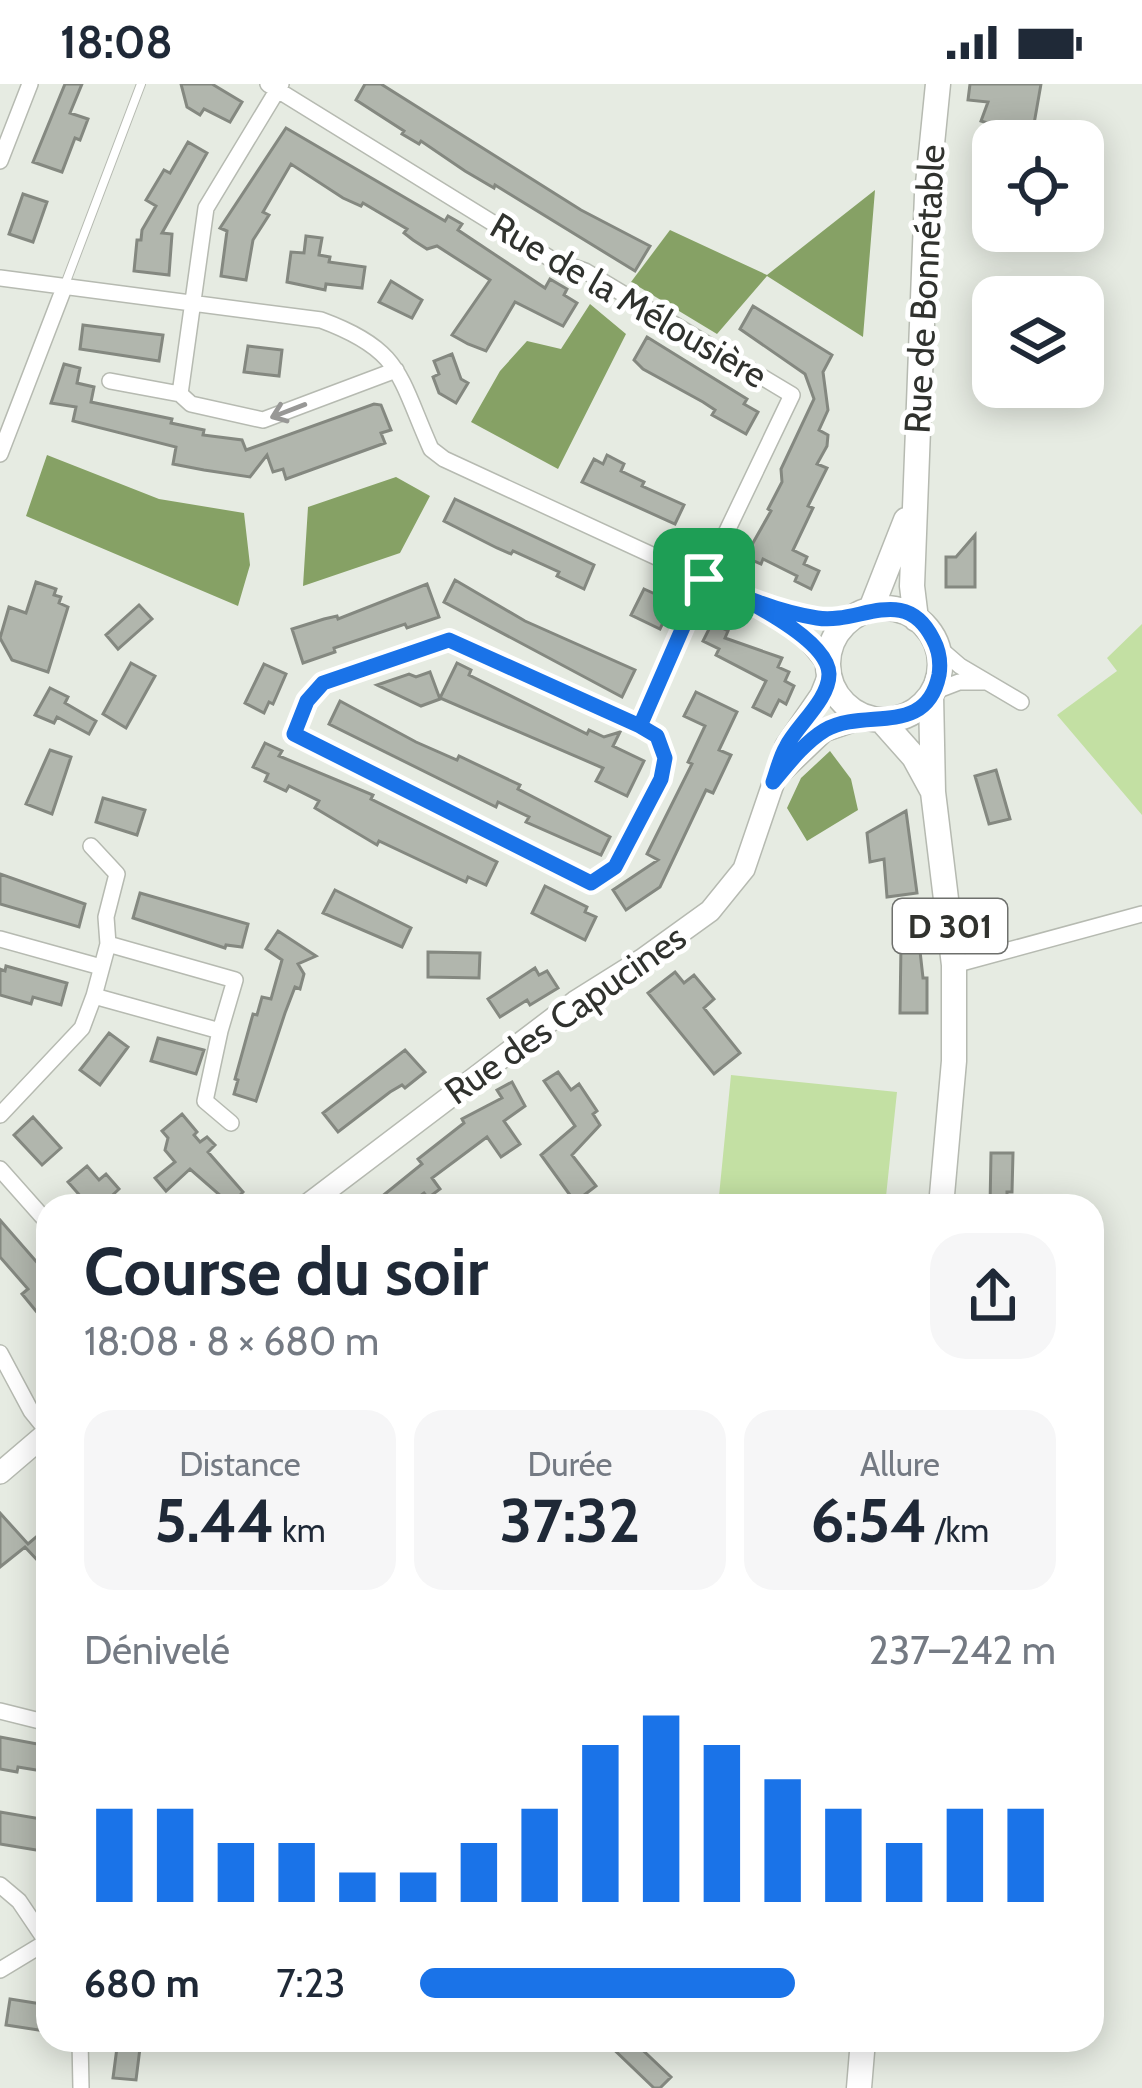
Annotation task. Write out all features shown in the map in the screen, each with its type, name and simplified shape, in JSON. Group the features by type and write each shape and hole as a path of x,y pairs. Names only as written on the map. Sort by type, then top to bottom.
{"main road":[{"name":"Rue de Bonnétable","path":"916,619 912,586 927,194 938,84"},
{"name":"Rue de Bonnétable","path":"866,611 915,495"},
{"path":"866,611 903,611 916,619 938,647 940,665 932,693 910,714 874,719 837,695 828,672 836,635 866,611"},
{"name":"D 301","path":"932,693 933,792 954,965 954,1061 941,1194"},
{"name":"D 301","path":"874,719 914,757 933,792"},
{"path":"859,2088 862,2052"}],"street":[{"path":"0,161 30,84"},
{"name":"Rue de la Mélousière","path":"180,394 206,208 275,86 551,259 586,272 792,395 640,726"},
{"path":"0,278 321,320 361,335 384,351 431,449 445,460 745,598 801,634 828,672"},
{"path":"0,454 64,288"},
{"path":"110,381 180,394 191,404 262,420 396,370"},
{"path":"745,598 821,620 866,611"},
{"path":"449,640 640,726 657,736 665,758 661,779 615,867 591,883 294,734 307,701 323,683 449,640"},
{"path":"938,647 1021,702"},
{"name":"Rue des Capucines","path":"322,1194 575,1002 710,911 744,869 786,746 821,695 828,672"},
{"path":"932,693 959,682 988,682"},
{"name":"Rue des Capucines","path":"773,782 824,731 874,719"},
{"path":"0,1114 82,1028 94,995 108,944 106,917 118,874 91,845"},
{"path":"954,965 1142,914"},
{"path":"0,939 100,968"},
{"path":"108,944 235,980 206,1101 231,1123"},
{"path":"94,995 220,1031"},
{"path":"0,1168 36,1209"},
{"path":"0,1353 36,1417"},
{"path":"0,1473 36,1442"},
{"path":"0,1711 36,1720"},
{"path":"0,1885 19,1901 36,1926"},
{"path":"0,1970 36,1950"},
{"path":"80,2052 81,2088"}],"lane":[{"path":"64,288 141,84"}],"shaded area":[{"path":"875,190 863,337 767,276 717,334 631,282 670,230 767,275"},
{"path":"590,304 626,334 558,469 471,422 500,371 527,341 561,349"},
{"path":"47,455 159,499 244,513 250,565 238,606 26,516"},
{"path":"396,477 430,496 400,553 303,586 308,507"},
{"path":"1142,624 1142,815 1057,715 1117,671 1107,658"},
{"path":"830,751 851,779 858,810 807,841 787,808 801,778"},
{"path":"731,1075 897,1092 886,1194 719,1194"}],"building":[{"path":"65,84 82,84 70,113 88,119 62,172 33,162"},
{"path":"181,84 212,84 242,102 230,122 204,109 200,115 187,107"},
{"path":"365,84 381,84 581,210 650,246 635,271 402,134 404,131 356,100"},
{"path":"970,84 1041,84 1035,120 981,120 988,102 968,100"},
{"path":"286,128 445,221 448,216 462,224 458,230 545,288 550,279 567,289 564,295 577,303 563,326 515,302 486,351 452,335 490,280 437,246 427,249 404,233 407,229 363,203 343,198 291,164 263,212 269,215 253,240 246,280 221,276 227,231 220,228"},
{"path":"188,142 207,153 162,233 172,234 169,275 134,271 137,240 156,206 146,200 164,170 170,173"},
{"path":"23,194 47,202 33,242 9,234"},
{"path":"306,236 322,238 319,255 330,257 329,262 365,267 362,288 326,284 325,290 287,282 291,252 304,253"},
{"path":"391,281 422,300 412,318 379,302"},
{"path":"753,306 832,355 823,372 828,410 819,430 828,435 827,446 817,464 827,468 793,550 807,557 804,564 819,571 811,589 795,581 797,576 763,559 761,564 745,557 771,511 782,482 781,469 814,399 805,374 740,329"},
{"path":"83,325 163,335 159,361 80,349"},
{"path":"647,337 747,399 744,404 758,412 746,434 712,415 715,410 703,402 643,369 634,360"},
{"path":"248,346 282,350 279,376 244,372"},
{"path":"452,354 461,379 468,383 456,403 439,393 433,377 439,374 434,361"},
{"path":"64,364 80,368 77,383 94,387 91,402 172,419 171,423 204,430 203,435 242,440 246,450 374,404 381,405 391,430 381,433 385,443 286,479 283,469 273,472 267,455 250,477 173,464 176,447 73,421 76,407 51,403"},
{"path":"607,455 624,464 621,471 644,482 642,486 684,505 675,524 582,482 594,459 603,464"},
{"path":"455,499 594,565 584,589 557,576 559,572 444,521"},
{"path":"975,535 975,587 946,587 946,557 956,557"},
{"path":"455,580 525,621 635,670 622,697 444,602"},
{"path":"36,582 56,589 59,603 68,607 48,672 12,660 0,638 9,607 26,613"},
{"path":"427,584 439,617 334,648 335,652 303,663 292,629 338,619"},
{"path":"644,589 673,602 660,629 631,615"},
{"path":"139,605 152,619 118,649 106,635"},
{"path":"712,623 728,631 725,638 782,658 778,667 789,672 785,681 794,686 786,704 779,700 771,716 753,707 766,681 716,655 719,649 703,641"},
{"path":"131,663 155,676 126,728 103,714"},
{"path":"457,663 471,670 469,675 587,734 589,730 604,737 620,732 613,746 644,761 627,796 596,781 603,768 440,698"},
{"path":"264,664 286,674 264,713 245,703"},
{"path":"430,672 440,699 421,706 377,685 409,674 416,677"},
{"path":"50,688 96,721 89,734 57,717 54,723 35,715"},
{"path":"696,692 737,712 719,750 731,755 713,793 706,790 660,887 626,910 613,890 658,860 647,854 692,764 688,762 705,726 684,716"},
{"path":"340,701 416,742 520,785 518,789 610,837 601,855 329,724"},
{"path":"265,743 282,751 279,756 373,795 371,799 497,862 486,885 468,877 466,882 379,841 377,845 315,808 319,801 289,786 286,791 265,781 268,774 253,767"},
{"path":"50,750 71,757 52,814 26,804"},
{"path":"996,770 1010,819 989,824 975,776"},
{"path":"103,798 145,810 137,835 96,822"},
{"path":"906,811 917,893 887,897 884,859 870,862 867,833"},
{"path":"0,874 85,904 79,927 0,904"},
{"path":"545,886 587,907 585,912 596,917 585,940 532,913"},
{"path":"335,890 411,928 402,947 323,913"},
{"path":"140,893 248,924 242,947 225,948 133,918"},
{"path":"278,931 316,956 298,964 304,974 300,989 295,987 256,1101 234,1094 235,1079 253,1014 257,1015 262,997 271,999 282,960 266,949"},
{"path":"919,942 923,978 927,978 927,1013 900,1013 901,944"},
{"path":"428,952 480,953 479,978 428,977"},
{"path":"6,966 67,983 61,1005 33,997 31,1004 0,995 0,969 5,971"},
{"path":"535,968 539,975 547,971 558,988 500,1017 488,999"},
{"path":"675,972 684,983 694,975 714,999 704,1008 740,1053 714,1074 648,993"},
{"path":"109,1033 128,1047 100,1085 80,1070"},
{"path":"158,1038 204,1050 196,1074 151,1061"},
{"path":"405,1050 425,1072 338,1132 323,1113"},
{"path":"558,1072 571,1090 579,1084 597,1111 593,1114 600,1125 572,1155 596,1186 586,1194 569,1194 541,1155 575,1126 544,1081"},
{"path":"512,1082 525,1106 504,1121 520,1144 501,1157 487,1137 432,1178 440,1189 433,1194 385,1194 422,1164 418,1159 464,1123 462,1119 502,1098 497,1090"},
{"path":"182,1114 200,1142 207,1137 215,1145 208,1152 243,1192 218,1194 190,1169 166,1191 155,1178 175,1162 165,1150 168,1138 162,1131"},
{"path":"33,1117 61,1148 42,1165 14,1135"},
{"path":"991,1153 1013,1153 1012,1192 990,1194"},
{"path":"87,1166 99,1180 106,1174 119,1189 114,1194 78,1194 68,1182"},
{"path":"0,1220 36,1261 36,1311 22,1294 28,1289 0,1257"},
{"path":"0,1513 28,1544 36,1537 36,1559 25,1547 0,1567"},
{"path":"0,1737 36,1744 36,1770 0,1769"},
{"path":"0,1812 36,1818 36,1850 0,1844"},
{"path":"10,1999 36,2003 36,2030 6,2025"},
{"path":"116,2052 140,2052 136,2080 113,2078"},
{"path":"616,2052 645,2052 671,2077 654,2088"}],"route":[{"path":"704,579 640,726 449,640 323,683 307,701 294,734 591,883 615,867 661,779 665,758 657,736 640,726 704,579 745,598 801,634 828,668 821,695 786,746 773,782 824,731 865,717 883,721 910,714 922,706 938,681 938,647 930,631 903,611 872,609 821,620 745,598 704,579"}]}
